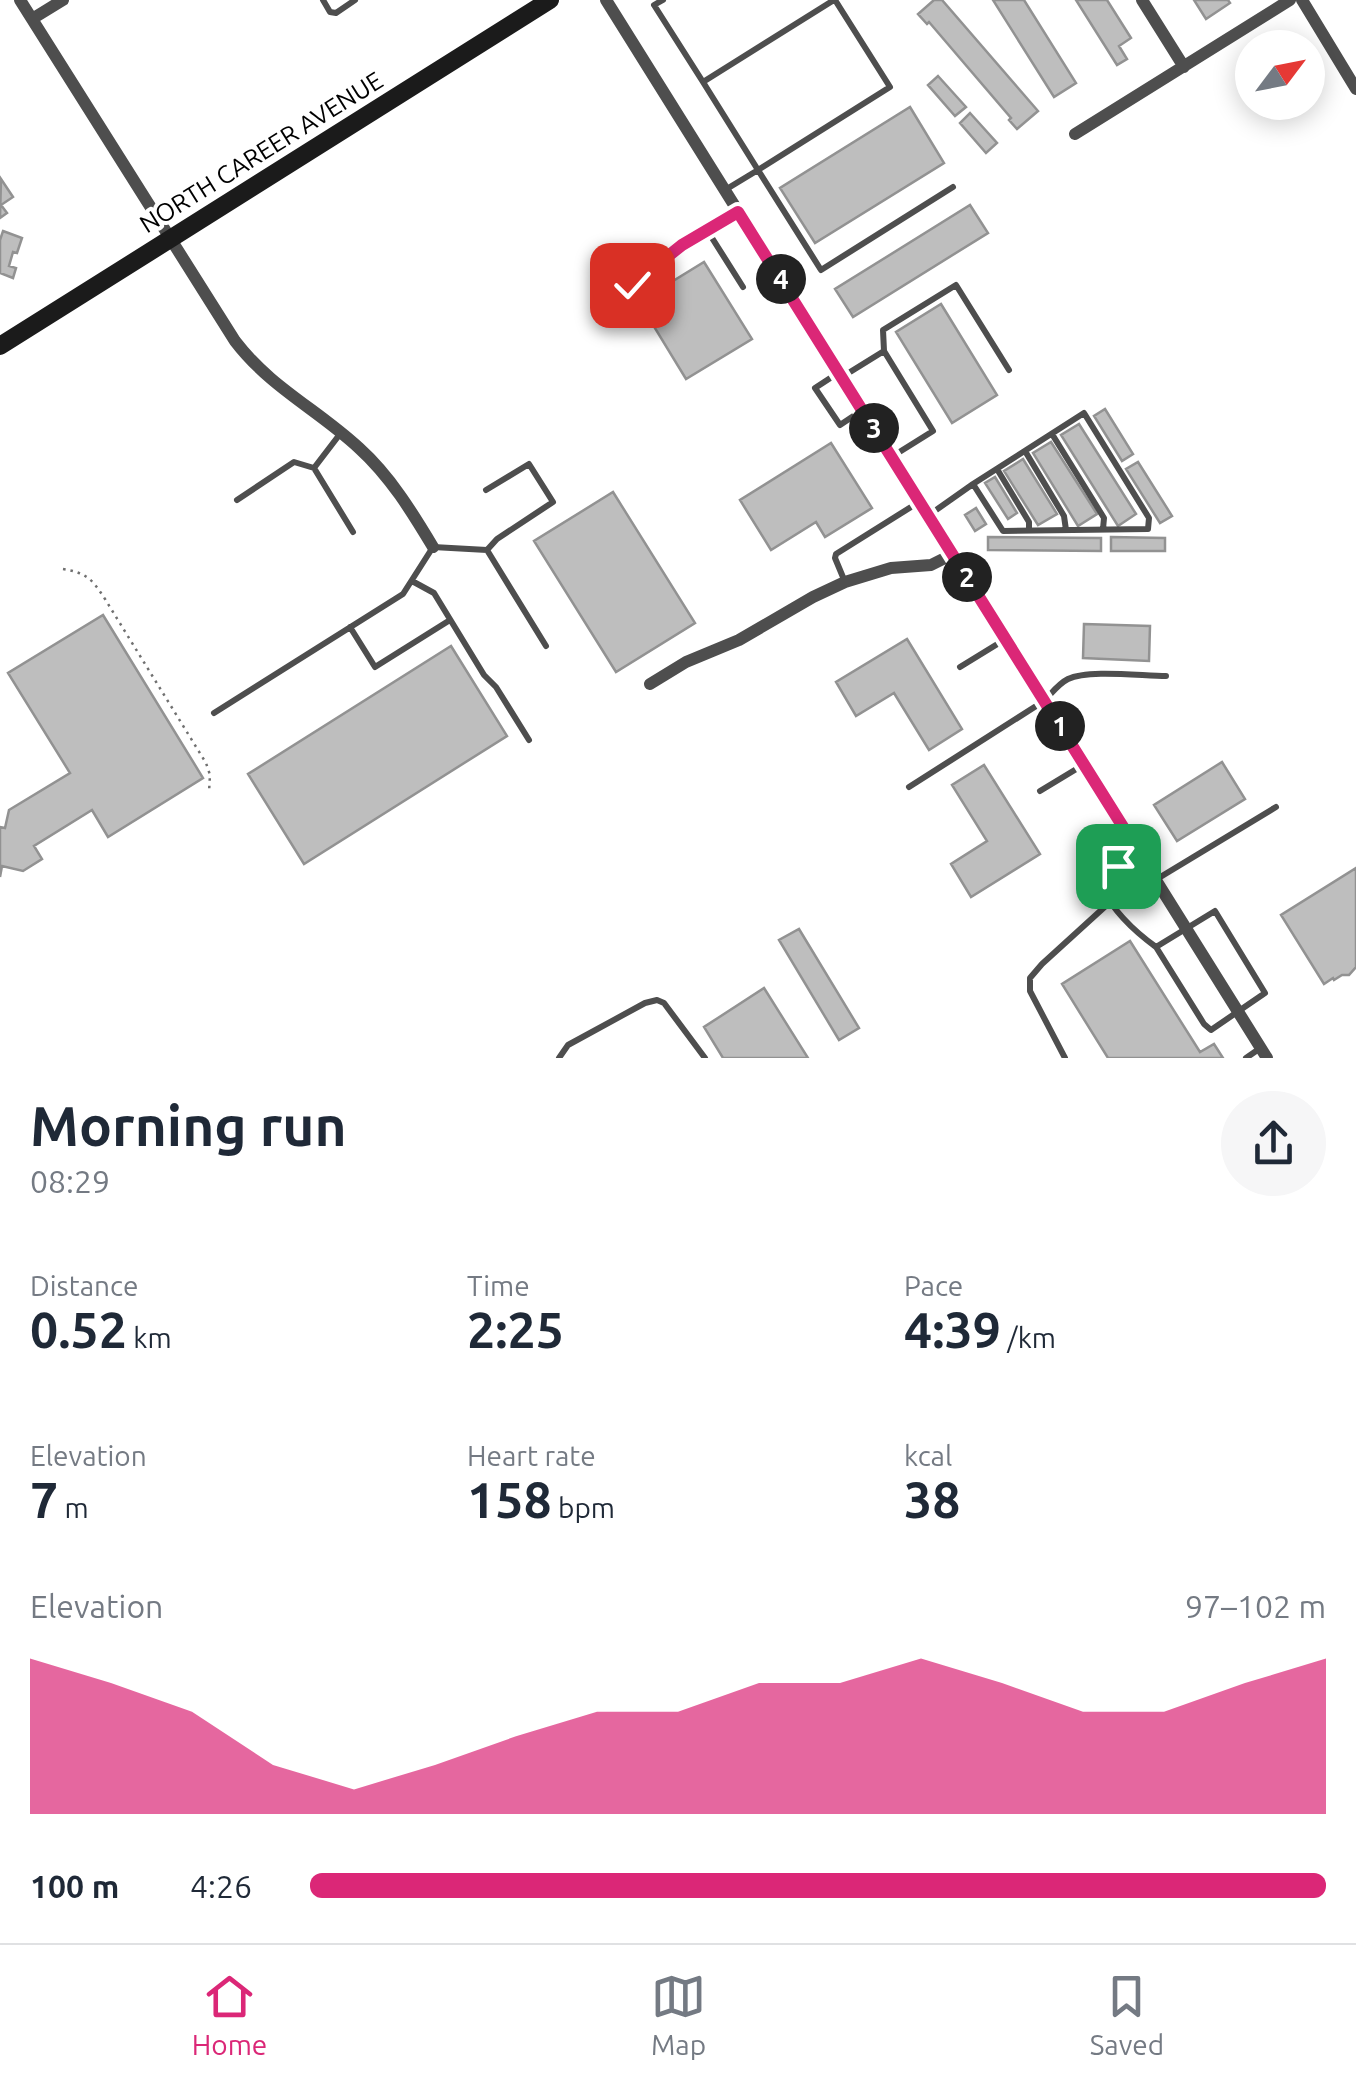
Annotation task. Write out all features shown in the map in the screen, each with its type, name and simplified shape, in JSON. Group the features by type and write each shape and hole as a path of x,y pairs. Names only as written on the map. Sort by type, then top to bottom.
{"street":[{"path":"20,0 246,356 276,386 356,445 387,478 434,548"},
{"path":"32,20 63,0"},
{"name":"NORTH CAREER AVENUE","path":"0,346 550,0"},
{"path":"606,0 1264,1053"},
{"path":"1142,0 1184,67"},
{"path":"1076,134 1290,0"},
{"path":"1302,0 1356,89"},
{"path":"650,684 845,582 877,571 931,565 953,554"}],"lane":[{"path":"323,0 330,12 336,13 355,0"},
{"path":"663,0 654,5 821,270 953,188"},
{"path":"703,82 834,0 890,87 725,190"},
{"path":"632,285 656,263 738,212"},
{"path":"707,230 743,287"},
{"path":"892,456 933,431 884,351 883,330 956,285 1009,370"},
{"path":"863,410 840,425 816,388 884,351"},
{"path":"928,516 973,484 1084,414 1149,518 1148,529 1002,530 973,484"},
{"path":"314,468 341,433"},
{"path":"1052,434 1104,518 1103,530"},
{"path":"1025,451 1064,516 1066,530"},
{"path":"237,500 294,462 314,468 354,532"},
{"path":"214,714 403,594 434,548 487,550 497,539 553,502 529,464 486,490"},
{"path":"997,469 1029,530"},
{"path":"845,582 834,558 836,554 920,502"},
{"path":"487,550 546,646"},
{"path":"412,580 434,594 529,740"},
{"path":"350,627 374,667 450,620"},
{"path":"960,666 1006,639"},
{"path":"909,787 1044,701 1072,677 1166,676"},
{"path":"1040,791 1084,765"},
{"path":"1156,880 1276,807"},
{"path":"1140,854 1107,872 1102,888 1109,903 1156,947 1204,1024 1211,1030 1265,993 1215,911 1156,947"},
{"path":"1065,1058 1030,991 1030,978 1109,903"},
{"path":"559,1058 568,1045 657,1000 664,1003 704,1058"},
{"path":"1246,1058 1264,1053"}],"path":[{"path":"62,569 79,572 92,580 105,598 206,764 210,775 208,792"}],"building":[{"path":"934,0 942,0 1038,111 1017,129 929,22 918,14"},
{"path":"993,0 1024,0 1076,83 1054,97"},
{"path":"1076,0 1107,0 1131,38 1119,46 1127,59 1117,65"},
{"path":"1194,0 1228,0 1230,3 1206,19"},
{"path":"938,76 966,107 955,116 928,85"},
{"path":"910,107 944,163 815,243 780,188"},
{"path":"970,113 997,143 986,153 960,123"},
{"path":"1,179 13,197 1,205 7,213 0,218"},
{"path":"970,205 988,233 853,317 835,289"},
{"path":"3,231 22,238 9,266 16,268 13,278 0,273"},
{"path":"704,262 752,339 686,379 639,302"},
{"path":"941,304 997,395 952,423 896,332"},
{"path":"1105,409 1133,454 1122,461 1094,416"},
{"path":"1079,424 1136,514 1118,526 1061,435"},
{"path":"1051,442 1097,514 1078,526 1033,453"},
{"path":"831,443 872,508 825,537 816,522 771,550 740,500"},
{"path":"1023,459 1057,514 1038,525 1004,471"},
{"path":"1138,462 1172,516 1160,523 1126,469"},
{"path":"995,477 1017,513 1008,519 985,483"},
{"path":"613,492 695,623 616,672 534,541"},
{"path":"976,508 986,524 975,531 965,515"},
{"path":"988,537 1101,538 1101,551 988,550"},
{"path":"1111,537 1165,538 1165,551 1111,551"},
{"path":"103,615 203,778 108,837 92,810 34,846 42,859 23,871 2,866 0,877 0,827 5,828 9,810 70,773 8,673"},
{"path":"1084,624 1150,626 1149,661 1083,658"},
{"path":"907,639 962,729 929,750 894,693 856,716 836,682"},
{"path":"451,646 507,736 304,864 248,774"},
{"path":"1222,762 1245,799 1177,841 1154,805"},
{"path":"984,765 1040,854 971,897 951,864 987,841 952,785"},
{"path":"1356,868 1356,967 1349,975 1324,984 1281,915"},
{"path":"799,929 859,1028 839,1040 779,940"},
{"path":"1130,941 1200,1052 1214,1044 1223,1058 1108,1058 1062,984"},
{"path":"764,988 808,1058 723,1058 704,1027"}],"route":[{"path":"632,285 682,245 738,212 1140,854 1118,866"}]}
